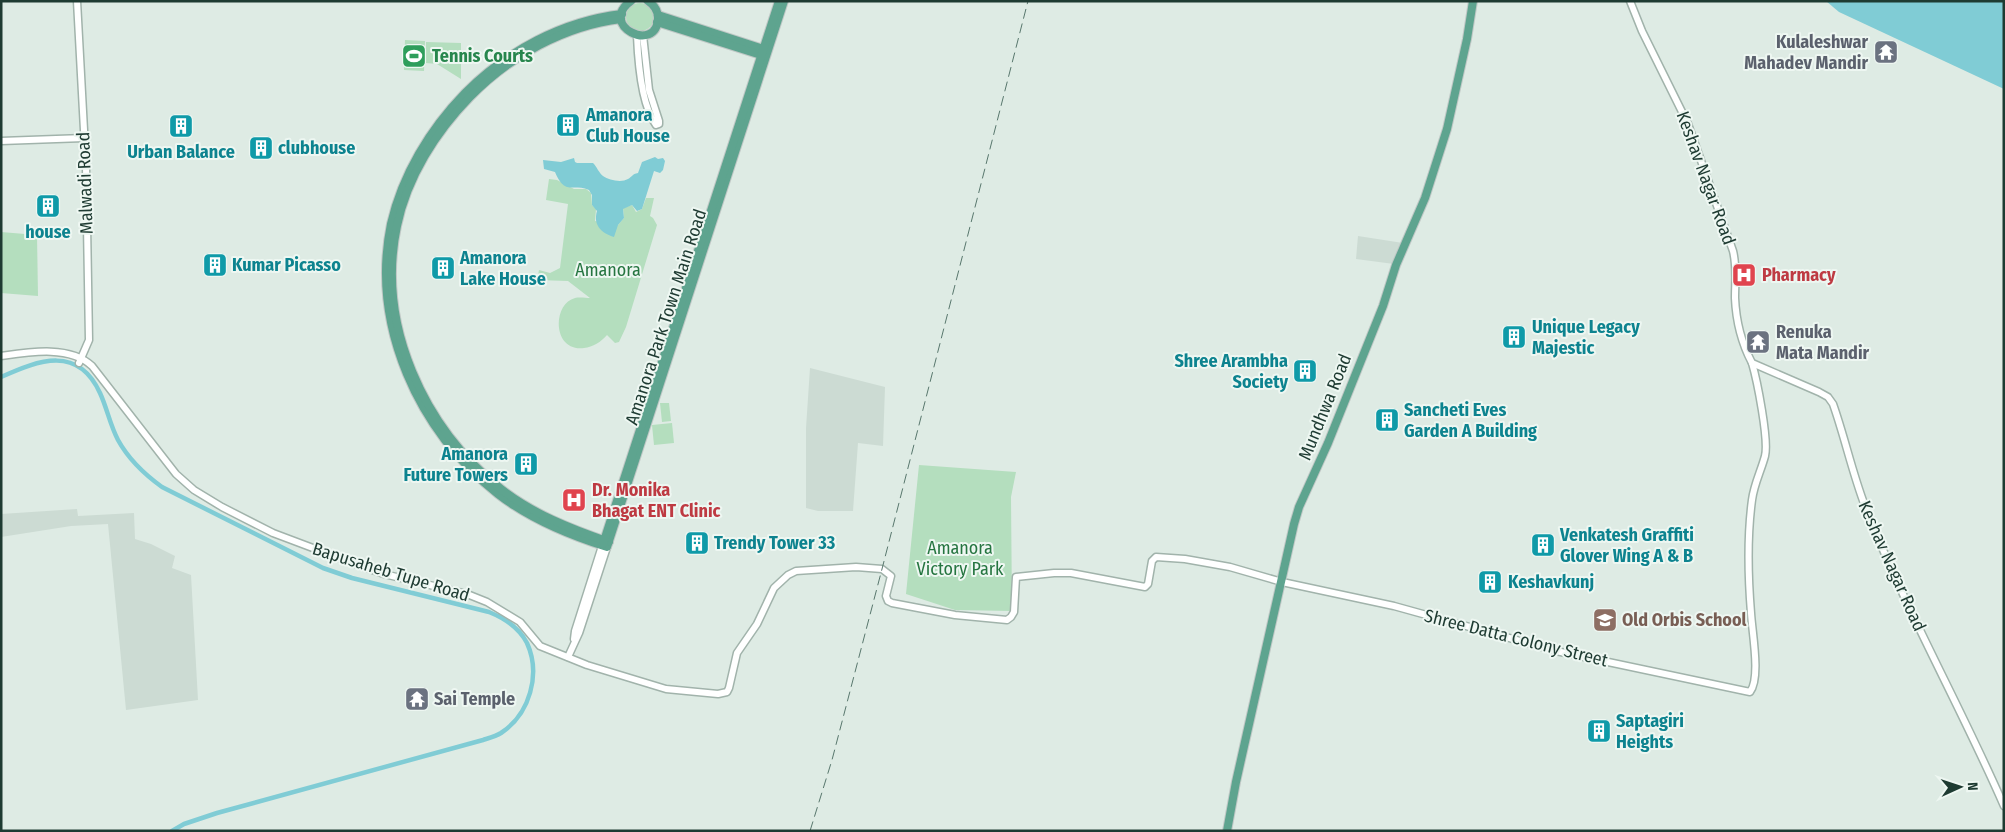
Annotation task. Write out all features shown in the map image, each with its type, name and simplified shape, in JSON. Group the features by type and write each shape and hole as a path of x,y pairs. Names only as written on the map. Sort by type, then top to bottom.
{"main road":[{"path":"631,1 626,5 622,16 628,31 640,35 653,30 658,19 654,6 648,1"},
{"name":"Amanora Park Town Main Road","path":"605,544 778,1"},
{"name":"Amanora Park Town Main Road","path":"605,544 784,1"},
{"name":"Mundhwa Road","path":"1227,831 1236,782 1299,506 1328,443 1383,306 1396,265 1426,198 1447,129 1467,39 1473,1"},
{"path":"605,544 535,518 499,494 457,456 434,426 413,381 400,336 395,308 393,259 397,224 417,170 427,151 452,116 468,98 487,80 514,60 551,39 594,23 622,16"},
{"path":"658,19 762,52"}],"street":[{"name":"Malwadi Road","path":"77,1 86,167 89,340 80,360"},
{"name":"Keshav Nagar Road","path":"1630,1 1688,124 1733,251 1735,261 1736,316 1740,337 1752,363 1757,380 1766,451 1752,498 1748,547 1755,665 1754,686 1750,692"},
{"path":"640,35 649,90 659,121 659,124 656,125 649,110 644,91 640,35"},
{"path":"1,141 84,138"},
{"path":"1,356 46,352 69,354 80,360"},
{"name":"Bapusaheb Tupe Road","path":"80,360 92,366 166,462 194,490 208,499 291,541 384,574 467,594 487,602 520,622 540,646 587,665 682,692 723,694 729,688 736,653 757,624 767,600 782,579 796,571 856,567 882,569 891,576 886,596 888,601 892,603 955,615 1007,620 1011,617 1016,607 1016,577 1071,573 1145,587 1148,584 1154,558 1185,559 1217,564 1282,582"},
{"name":"Keshav Nagar Road","path":"1752,363 1819,392 1828,397 1833,404 1848,458 1865,506 1924,639 1985,762 2004,806"},
{"name":"Amanora Park Town Main Road","path":"568,657 574,640 579,633 586,603 605,544"},
{"name":"Shree Datta Colony Street","path":"1282,582 1386,604 1556,651 1750,692"}],"shaded area":[{"path":"1358,236 1403,243 1394,264 1356,259"},
{"path":"810,368 885,387 883,446 858,443 853,511 818,511 806,508 806,428"},
{"path":"77,509 78,516 134,513 135,539 151,544 175,556 172,568 191,575 198,700 126,710 108,524 71,526 1,537 1,514"}],"green space":[{"path":"640,3 650,7 654,17 650,27 640,31 630,27 626,17 630,7"},
{"name":"Tennis Courts","path":"405,40 425,41 424,71 404,70"},
{"path":"426,42 461,43 461,79 437,64 426,63"},
{"name":"Amanora","path":"549,179 557,180 574,189 586,189 591,193 592,205 596,209 595,221 618,225 624,218 623,208 632,205 636,212 642,209 646,198 654,198 650,216 657,225 626,327 619,342 615,343 607,335 597,344 584,348 573,347 566,343 561,336 559,318 567,302 575,298 590,298 568,281 537,280 539,270 550,273 560,268 568,204 546,200"},
{"path":"1,232 37,235 38,296 1,293"},
{"path":"660,403 669,403 671,421 662,422"},
{"path":"672,423 674,443 654,445 652,425"},
{"name":"Amanora Victory Park","path":"919,465 1016,472 1011,497 1012,611 955,610 906,594"}],"water":[{"path":"1826,1 2004,1 2004,89 1839,12"},
{"path":"655,157 658,159 663,158 665,161 663,170 660,173 654,171 642,209 637,211 632,205 623,209 624,218 618,225 614,237 599,228 596,220 597,211 592,205 592,195 589,190 562,184 555,172 544,169 543,160 561,162 574,158 577,163 593,163 602,175 622,181 638,173 642,162"}],"waterway":[{"path":"1,377 43,362 69,362 81,368 91,378 100,393 122,447 137,466 162,487 323,568 352,578 489,612 511,624 527,643 533,667 533,680 530,692 526,704 519,715 511,725 499,734 217,813 184,824 172,831"}],"railway":[{"path":"810,831 832,760 1028,1"}],"place":[{"name":"Kulaleshwar Mahadev Mandir","path":"1886,52"},
{"name":"Tennis Courts","path":"414,56"},
{"name":"Amanora Club House","path":"568,125"},
{"name":"Urban Balance","path":"181,126"},
{"name":"clubhouse","path":"261,148"},
{"name":"house","path":"48,206"},
{"name":"Kumar Picasso","path":"215,265"},
{"name":"Amanora Lake House","path":"443,268"},
{"name":"Pharmacy","path":"1744,275"},
{"name":"Unique Legacy Majestic","path":"1514,337"},
{"name":"Renuka Mata Mandir","path":"1758,342"},
{"name":"Shree Arambha Society","path":"1305,371"},
{"name":"Sancheti Eves Garden A Building","path":"1387,420"},
{"name":"Amanora Future Towers","path":"526,464"},
{"name":"Dr. Monika Bhagat ENT Clinic","path":"574,500"},
{"name":"Trendy Tower 33","path":"697,543"},
{"name":"Venkatesh Graffiti Glover Wing A & B","path":"1543,545"},
{"name":"Keshavkunj","path":"1490,582"},
{"name":"Old Orbis School","path":"1605,620"},
{"name":"Sai Temple","path":"417,699"},
{"name":"Saptagiri Heights","path":"1599,731"}]}
